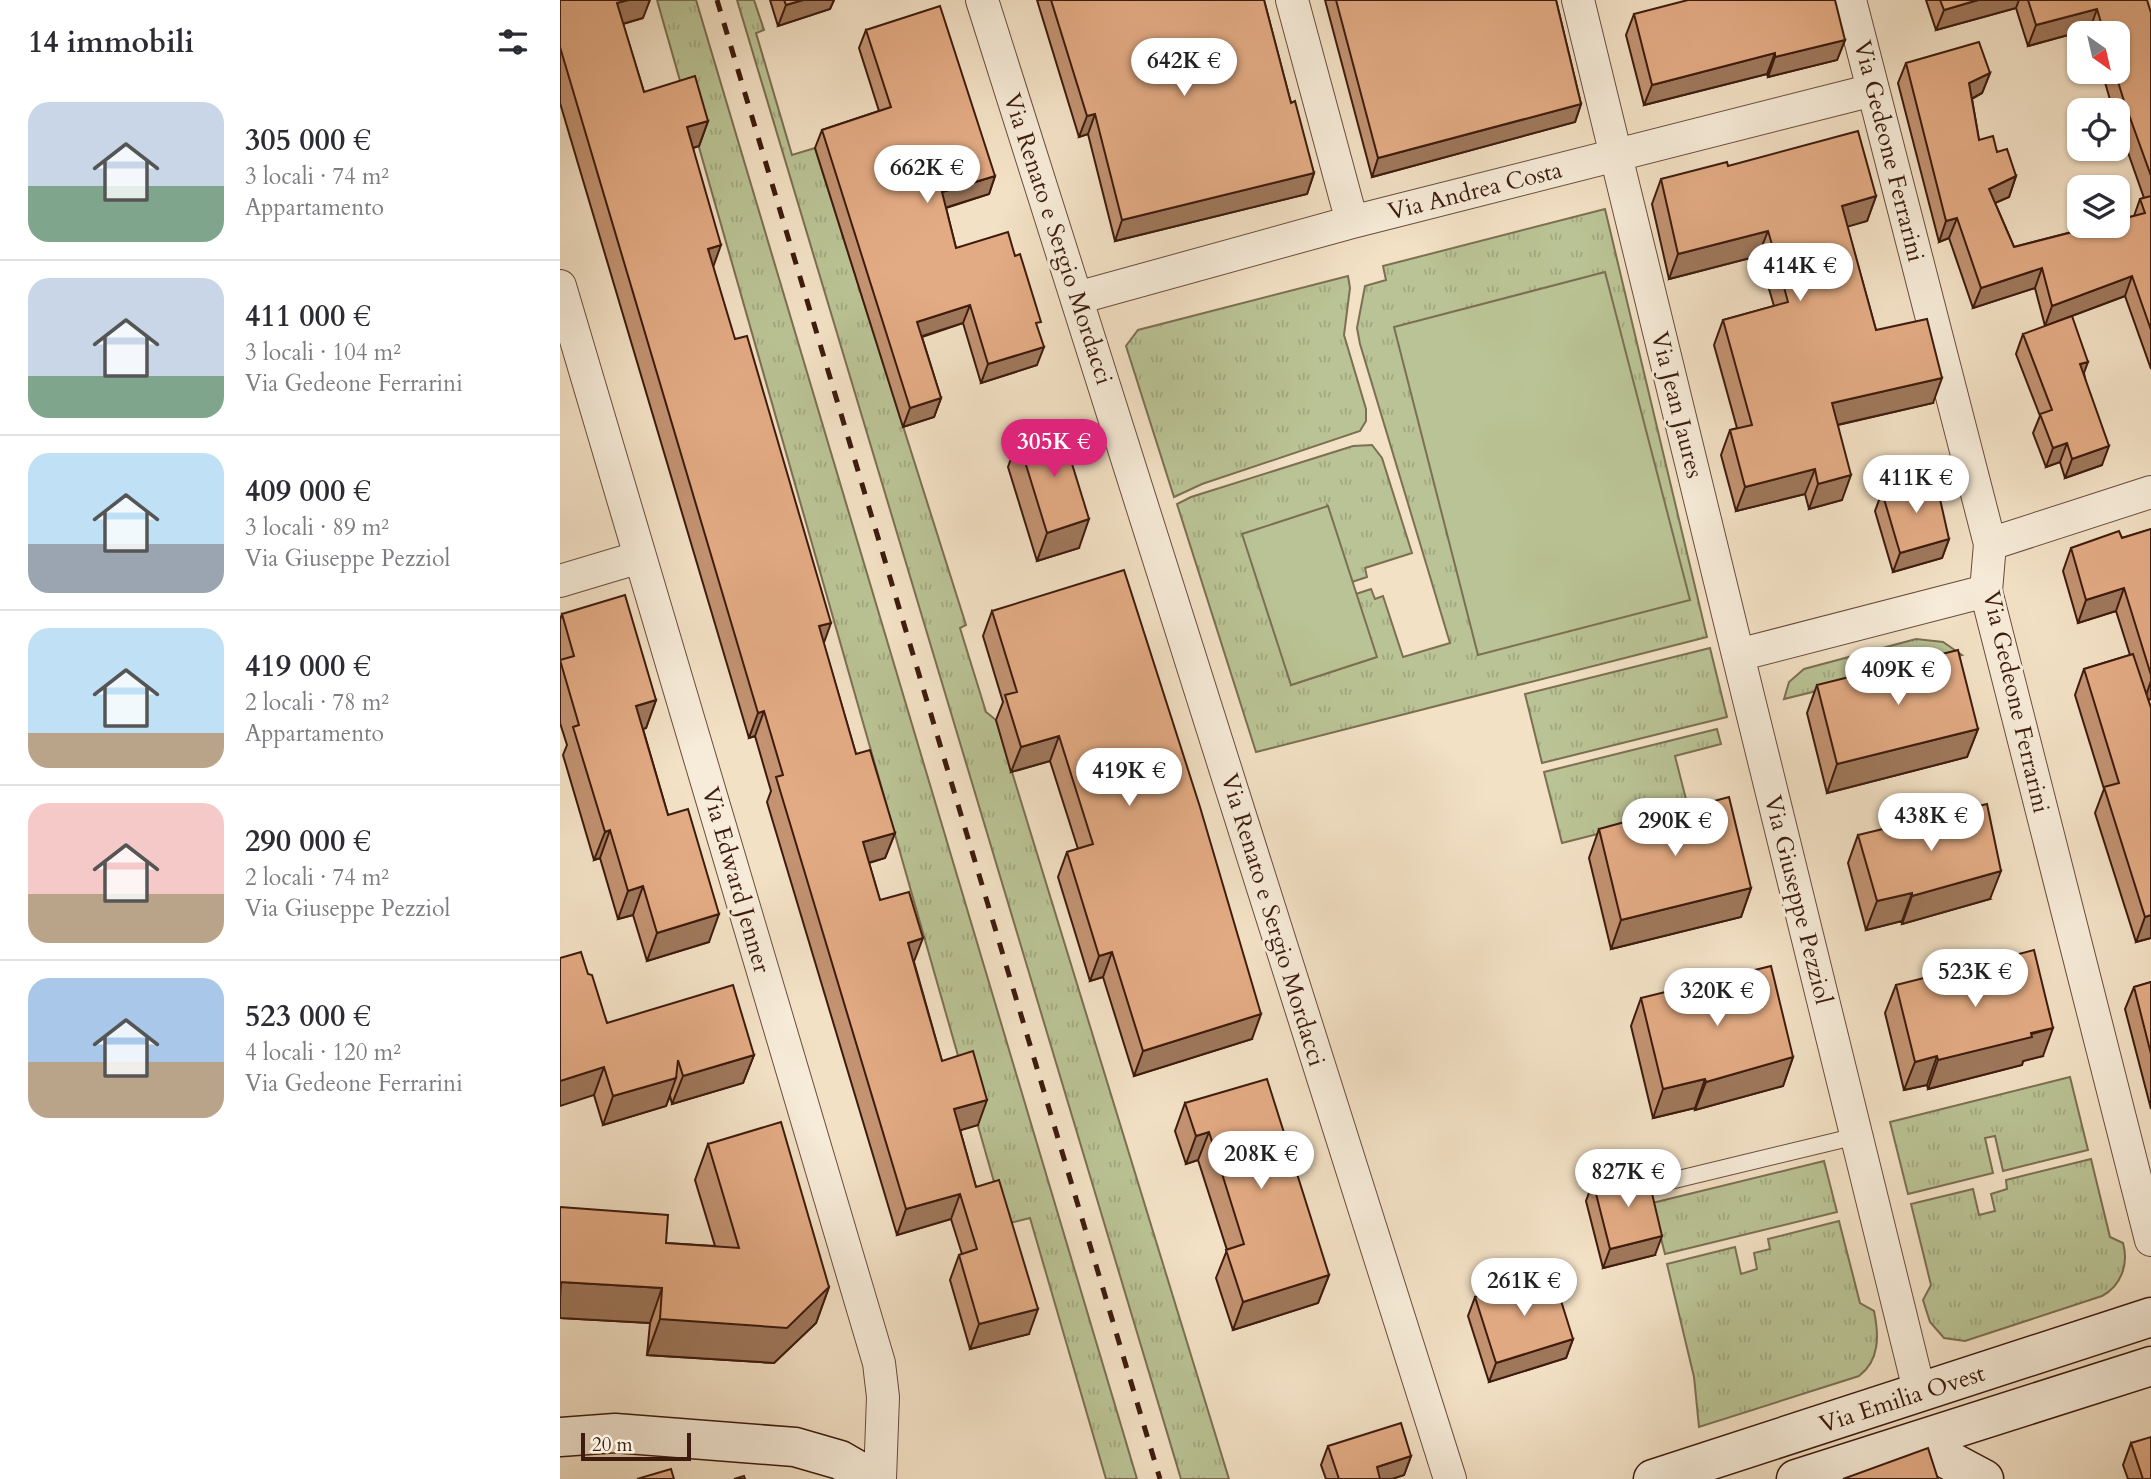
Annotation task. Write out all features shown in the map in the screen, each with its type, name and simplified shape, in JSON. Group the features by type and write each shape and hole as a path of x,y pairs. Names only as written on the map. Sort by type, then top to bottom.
{"main road":[{"name":"Via Emilia Ovest","path":"1653,1479 2151,1317"},
{"name":"Via Emilia Ovest","path":"1796,1479 2151,1366"},
{"path":"560,1412 579,1423 615,1433"},
{"path":"560,1437 615,1433 795,1447 850,1464 873,1479"},
{"path":"1860,1459 1892,1452 1921,1452 1956,1462 1984,1479"}],"street":[{"name":"Via Renato e Sergio Mordacci","path":"982,0 1450,1479"},
{"path":"1292,0 1352,222"},
{"name":"Via Jean Jaures","path":"1578,0 1738,654"},
{"name":"Via Gedeone Ferrarini","path":"1850,0 1990,544 1986,592 2151,1240"},
{"name":"Via Andrea Costa","path":"1077,298 1352,222 1873,90"},
{"name":"Via Edward Jenner","path":"560,286 879,1363 883,1397 880,1479"},
{"path":"1990,544 2151,492"},
{"path":"560,581 640,557"},
{"path":"1738,654 1986,592"},
{"name":"Via Giuseppe Pezziol","path":"1738,654 1920,1394"}],"lane":[{"path":"1662,1183 1857,1136"}],"green space":[{"path":"657,0 696,0 1137,1479 1106,1479 1030,1218 1006,1224"},
{"path":"737,0 754,0 764,30 756,33 792,155 815,148 966,625 960,628 986,712 996,720 1229,1479 1181,1479"},
{"path":"1605,209 1707,637 1256,752 1177,504 1191,497 1353,446 1372,445 1382,458 1412,553 1365,568 1367,577 1352,582 1327,506 1291,685 1376,657 1356,594 1371,589 1375,599 1383,596 1403,657 1450,643 1360,344 1357,328 1365,286 1386,280 1383,266"},
{"path":"1605,272 1690,600 1478,655 1394,327"},
{"path":"1348,276 1350,288 1344,335 1366,409 1366,421 1360,431 1202,484 1174,497 1126,346 1138,330"},
{"path":"1328,506 1377,657 1291,685 1242,534"},
{"path":"1916,639 1943,642 1962,655 1784,699 1789,682 1804,669"},
{"path":"1710,648 1727,717 1542,763 1525,694"},
{"path":"1717,729 1721,744 1675,756 1689,811 1562,843 1544,772"},
{"path":"2070,1077 2088,1150 2003,1171 1995,1136 1985,1138 1993,1173 1908,1194 1890,1122"},
{"path":"2091,1159 2110,1237 2123,1243 2125,1251 2119,1280 2102,1296 1965,1341 1944,1338 1930,1322 1923,1300 1931,1285 1911,1204 1973,1189 1979,1215 1995,1211 1991,1194 2007,1189 2006,1180"},
{"path":"1824,1161 1837,1212 1665,1254 1652,1203"},
{"path":"1839,1221 1860,1303 1874,1311 1876,1346 1866,1370 1859,1376 1699,1427 1694,1377 1667,1264 1735,1247 1741,1274 1757,1269 1754,1253 1770,1249 1768,1239"}],"building":[{"path":"560,0 628,0 617,3 644,92 695,76 708,121 687,127 721,245 708,249 735,339 747,336 831,623 819,626 856,754 870,750 895,833 863,842 880,900 909,892 923,938 908,943 942,1061 973,1051 987,1100 954,1109 976,1187 999,1180 1038,1309 979,1324 959,1255 977,1249 960,1194 906,1209 776,777 783,775 764,711 758,713 560,47"},
{"path":"784,0 803,0 786,5"},
{"path":"1051,0 1264,0 1291,103 1295,101 1314,173 1122,220 1095,114 1087,116"},
{"path":"1336,0 1556,0 1581,104 1378,158"},
{"path":"1688,0 1835,0 1845,40 1775,57 1775,53 1652,85 1634,14"},
{"path":"1940,0 1978,0 1944,10"},
{"path":"2028,0 2147,0 2151,13 2151,176 2130,118 2130,98 2123,98 2119,84 2130,84 2130,21 2100,21 2097,9 2036,25"},
{"path":"940,6 995,176 942,192 956,248 1008,232 1015,256 1020,254 1041,322 1036,323 1044,347 988,364 970,305 917,322 941,398 910,408 822,130 891,107 866,30"},
{"path":"1979,42 1990,73 1969,83 1979,140 1993,136 1997,152 2007,149 2016,176 1989,189 2014,247 2067,233 2067,238 2130,238 2130,217 2145,213 2140,199 2151,196 2151,330 2132,276 2052,306 2042,268 1981,288 1957,218 1946,221 1906,63"},
{"path":"1858,131 1876,196 1842,206 1876,330 1927,319 1942,378 1832,403 1851,475 1818,484 1815,469 1745,487 1730,430 1752,425 1723,320 1788,302 1778,265 1768,231 1678,254 1661,179 1727,162 1728,166"},
{"path":"2072,316 2088,362 2080,364 2109,446 2072,459 2067,443 2053,448 2040,414 2052,410 2023,334"},
{"path":"1060,425 1089,519 1047,533 1018,439"},
{"path":"1935,477 1949,539 1900,553 1882,492"},
{"path":"2151,529 2151,675 2124,588 2086,600 2071,548 2119,531 2122,538"},
{"path":"1124,570 1200,807 1261,1014 1143,1051 1112,952 1099,956 1067,852 1093,844 1059,736 1021,747 1005,695 1017,692 992,611"},
{"path":"625,595 656,700 636,706 668,815 688,809 719,914 657,933 643,886 628,891 610,830 605,832 573,727 579,725 560,660 574,656 562,614"},
{"path":"1958,650 1978,729 1837,764 1817,685"},
{"path":"2133,654 2151,708 2151,915 2145,917 2104,787 2119,783 2084,669"},
{"path":"1729,797 1751,888 1621,920 1599,829 1687,805 1688,808"},
{"path":"1987,804 2001,871 1912,896 1912,893 1877,901 1858,835"},
{"path":"2034,950 2053,1028 2031,1033 2032,1037 1938,1060 1937,1056 1915,1062 1896,985 1932,976 1934,982 1998,967 1996,960"},
{"path":"581,952 588,974 592,975 607,1023 733,985 754,1055 683,1076 678,1060 676,1078 613,1096 604,1067 560,1081 560,958"},
{"path":"1771,966 1793,1057 1706,1082 1705,1079 1663,1089 1641,998"},
{"path":"2151,982 2151,1054 2134,987"},
{"path":"1267,1079 1329,1275 1243,1302 1226,1250 1244,1244 1209,1132 1196,1136 1185,1103"},
{"path":"781,1122 829,1287 787,1328 660,1319 662,1288 561,1282 560,1298 560,1207 668,1215 666,1243 739,1248 708,1144"},
{"path":"1646,1168 1662,1236 1610,1249 1593,1182"},
{"path":"1552,1272 1573,1339 1496,1363 1475,1297"},
{"path":"1401,1423 1411,1456 1377,1467 1380,1479 1339,1479 1328,1446"},
{"path":"2151,1437 2151,1479 2143,1479 2131,1443"},
{"path":"1928,1448 1938,1479 1843,1479"},
{"path":"671,1469 674,1479 637,1479"}],"railway":[{"path":"717,0 1160,1479"}]}
